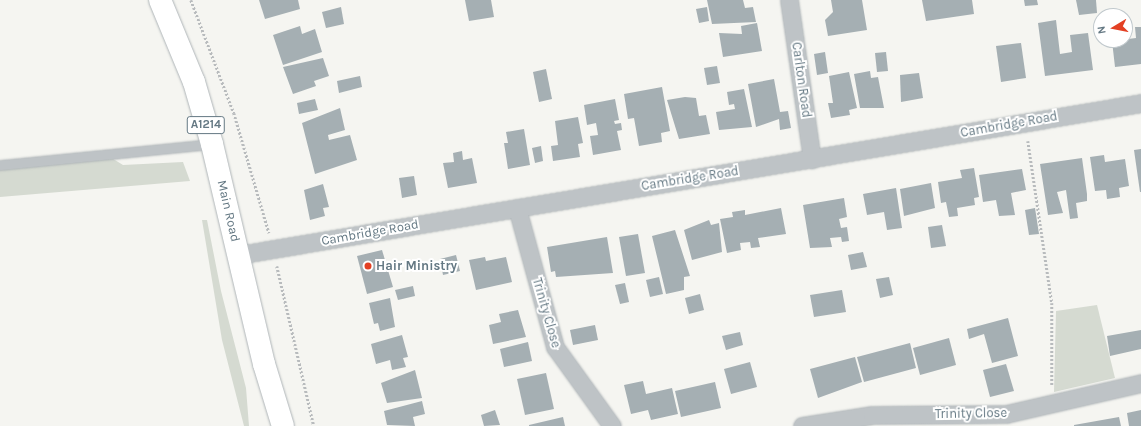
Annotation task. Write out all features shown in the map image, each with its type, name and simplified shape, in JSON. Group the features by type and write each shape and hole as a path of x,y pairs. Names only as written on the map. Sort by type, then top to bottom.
{"main road":[{"name":"Main Road","path":"160,0 194,82 212,144 238,255 283,426"}],"street":[{"name":"Carlton Road","path":"789,0 812,159"},
{"name":"Cambridge Road","path":"238,255 1141,103"},
{"name":"Trinity Close","path":"517,208 555,347 612,426"},
{"name":"Trinity Close","path":"802,426 872,415 1026,418 1052,404 1141,383"}],"lane":[{"path":"0,165 212,144"}],"path":[{"path":"191,0 234,113 273,249 314,426"},
{"path":"1025,123 1052,303 1052,404"}],"shaded area":[{"path":"110,157 123,165 183,162 190,181 0,197 0,168"},
{"path":"202,220 207,220 221,291 246,388 249,426 244,426 222,340"},
{"path":"1097,305 1115,378 1054,392 1056,311"}],"building":[{"path":"259,0 298,0 300,9 265,19"},
{"path":"465,0 491,0 494,17 469,21"},
{"path":"707,0 743,0 745,8 753,7 756,22 712,24"},
{"path":"831,0 862,0 867,30 828,36 825,20 833,12"},
{"path":"922,0 972,0 974,14 926,21"},
{"path":"1024,0 1037,0 1038,5 1025,6"},
{"path":"1076,0 1096,0 1097,8 1093,8 1093,13 1079,15"},
{"path":"341,7 344,24 326,28 322,12"},
{"path":"707,7 709,21 699,23 696,9"},
{"path":"1056,20 1060,54 1072,52 1070,35 1088,33 1093,70 1045,76 1038,23"},
{"path":"757,23 762,51 723,57 719,33 742,34 741,26"},
{"path":"300,26 302,34 315,29 322,52 283,65 273,35"},
{"path":"1135,27 1141,27 1141,64 1115,67 1113,48 1133,48 1133,38 1136,38"},
{"path":"1021,43 1026,78 1001,82 996,46"},
{"path":"825,52 828,73 817,75 814,54"},
{"path":"886,52 888,71 877,72 875,53"},
{"path":"323,58 329,76 314,81 316,86 293,94 283,67"},
{"path":"717,66 720,83 707,85 704,68"},
{"path":"546,69 552,99 539,102 533,72"},
{"path":"870,71 871,78 878,77 884,108 860,108 854,74"},
{"path":"849,72 857,108 849,110 850,115 831,118 828,103 833,103 829,76"},
{"path":"919,73 923,98 901,102 900,75"},
{"path":"360,76 362,87 339,93 337,81"},
{"path":"774,79 780,112 788,111 791,128 780,130 779,119 756,127 748,84"},
{"path":"662,87 670,131 661,133 662,142 639,146 634,118 628,119 624,94"},
{"path":"744,89 752,127 719,130 716,112 735,109 734,104 729,105 727,92"},
{"path":"685,97 696,98 699,116 706,115 710,134 679,139 667,100"},
{"path":"315,99 318,110 299,114 297,103"},
{"path":"615,99 619,120 614,121 615,124 621,123 622,130 617,131 621,150 593,155 590,136 598,135 596,123 587,125 584,105"},
{"path":"340,108 345,130 328,135 329,140 350,135 357,160 315,174 302,123"},
{"path":"578,117 583,143 578,144 580,157 553,161 551,146 558,145 555,121"},
{"path":"524,129 530,165 508,169 504,143 508,143 506,132"},
{"path":"541,146 543,161 535,163 532,148"},
{"path":"1141,149 1141,192 1140,192 1134,150"},
{"path":"462,151 463,160 472,158 477,183 448,188 443,163 454,162 453,153"},
{"path":"1104,155 1105,162 1125,159 1129,186 1119,188 1120,197 1107,199 1106,190 1095,191 1090,157"},
{"path":"1082,158 1087,201 1076,203 1078,218 1070,219 1066,190 1057,192 1063,213 1048,215 1040,164"},
{"path":"974,168 979,197 974,198 975,205 957,208 958,216 949,217 946,202 941,203 938,182 962,178 960,170"},
{"path":"1022,169 1026,190 1011,193 1015,215 999,216 996,200 983,202 979,175"},
{"path":"414,176 417,195 402,198 399,178"},
{"path":"931,183 935,208 904,216 900,189"},
{"path":"323,184 329,207 323,208 325,216 310,220 304,190"},
{"path":"896,188 902,228 887,230 884,212 867,215 863,194"},
{"path":"844,198 847,217 839,219 841,228 847,227 849,241 842,242 841,237 830,238 832,247 810,248 803,205"},
{"path":"781,208 786,234 758,238 760,247 751,248 750,242 740,243 741,250 727,253 720,219 733,217 732,212 745,210 745,215"},
{"path":"1035,208 1039,234 1029,235 1025,210"},
{"path":"709,220 711,225 719,223 722,252 692,260 684,230"},
{"path":"942,225 946,246 931,248 928,227"},
{"path":"675,230 690,276 684,277 684,290 666,294 652,236"},
{"path":"638,234 645,273 626,276 619,237"},
{"path":"607,237 613,273 556,277 555,271 551,272 547,247"},
{"path":"382,250 393,287 367,294 357,256"},
{"path":"863,252 867,267 851,270 848,255"},
{"path":"456,255 460,271 443,275 440,259"},
{"path":"485,257 486,261 506,257 512,282 476,290 469,260"},
{"path":"659,277 663,294 650,297 646,280"},
{"path":"889,277 893,295 880,298 876,279"},
{"path":"625,283 629,302 620,304 615,285"},
{"path":"413,286 415,296 398,300 395,290"},
{"path":"842,290 846,312 814,317 810,295"},
{"path":"700,294 704,310 689,314 685,298"},
{"path":"390,298 395,327 380,331 378,323 374,324 369,303"},
{"path":"518,310 526,337 493,344 489,325 501,322 499,314"},
{"path":"1008,318 1018,356 992,363 984,334 969,339 967,329"},
{"path":"595,325 598,340 573,345 570,330"},
{"path":"1141,330 1141,349 1110,356 1107,336"},
{"path":"740,332 743,345 726,350 722,336"},
{"path":"402,335 408,357 403,358 406,367 392,370 390,360 376,364 371,344"},
{"path":"949,338 956,365 920,375 913,348"},
{"path":"528,342 532,361 504,367 500,349"},
{"path":"910,343 916,368 864,382 857,357"},
{"path":"855,357 862,382 818,398 810,369"},
{"path":"750,362 757,387 731,394 724,369"},
{"path":"1006,364 1014,391 990,397 983,370"},
{"path":"415,370 422,398 387,403 381,383"},
{"path":"546,373 554,409 525,415 517,379"},
{"path":"643,381 646,394 672,388 678,414 651,420 648,410 631,414 624,385"},
{"path":"715,382 721,408 681,417 675,391"},
{"path":"422,401 425,414 413,417 415,426 387,425 384,411"},
{"path":"495,410 500,425 484,426 481,415"},
{"path":"1141,410 1141,426 1129,426 1127,413"},
{"path":"563,417 565,426 529,426 529,425"},
{"path":"1119,417 1121,426 1074,426 1074,425"}],"place":[{"name":"Hair Ministry","path":"368,266"}]}
